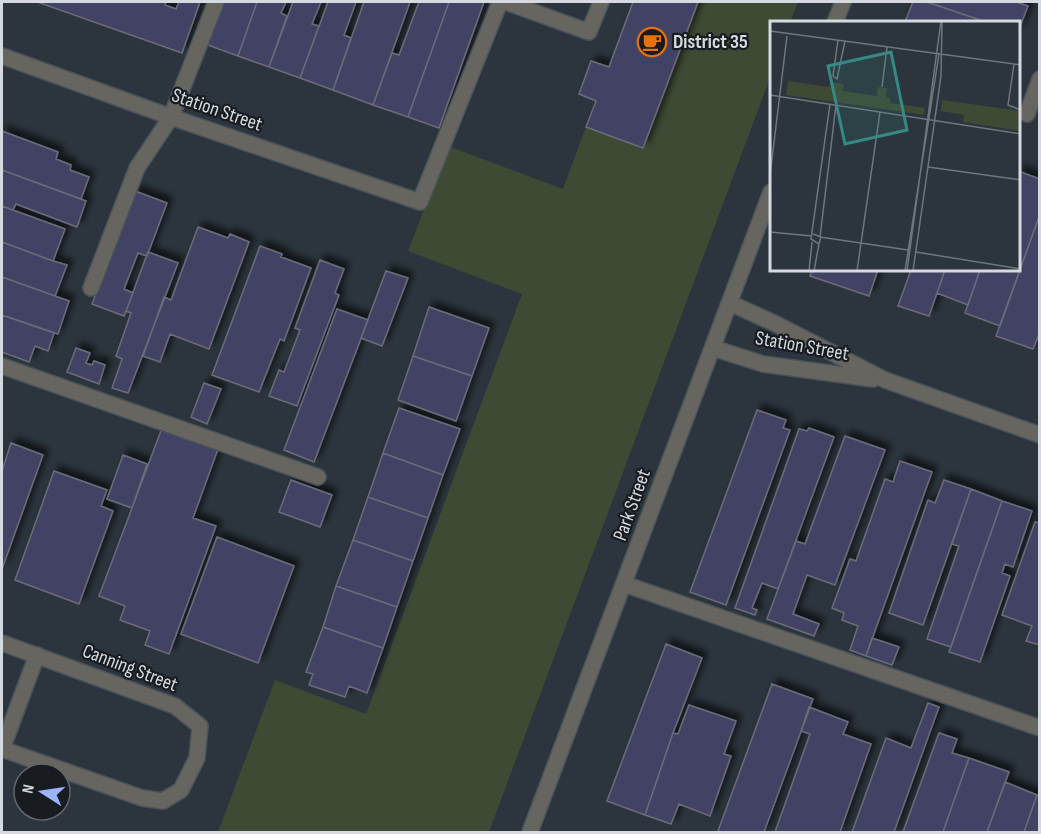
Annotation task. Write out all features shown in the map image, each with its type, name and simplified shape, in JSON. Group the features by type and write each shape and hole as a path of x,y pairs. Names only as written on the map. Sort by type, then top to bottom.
{"street":[{"path":"91,288 137,168 171,117 216,2"},
{"name":"Station Street","path":"2,56 171,117 420,202 500,2"},
{"path":"506,2 590,32 601,2"},
{"path":"835,21 843,2"},
{"path":"1028,115 1040,79"},
{"name":"Park Street","path":"530,832 770,195"},
{"name":"Station Street","path":"730,303 885,380 1040,435"},
{"name":"Station Street","path":"713,348 763,364 885,380"},
{"path":"2,366 318,477"},
{"path":"624,584 1040,728"},
{"name":"Canning Street","path":"2,643 175,706 200,726 197,758 182,790 163,801 142,798 2,749"},
{"path":"2,749 37,655"}],"green space":[{"path":"698,2 798,2 790,21 770,21 770,78 489,832 218,832 275,680 366,714 522,294 408,251 448,146 563,189 586,127 644,148"}],"building":[{"path":"41,2 166,2 165,5 176,9 179,2 200,2 182,53"},
{"path":"223,2 257,2 238,56 208,45"},
{"path":"257,2 286,2 281,13 287,16 269,67 238,56"},
{"path":"293,2 321,2 312,24 319,26 300,78 269,67"},
{"path":"328,2 356,2 344,35 351,38 333,90 300,78"},
{"path":"364,2 410,2 373,105 333,90"},
{"path":"419,2 449,2 408,117 373,105 392,53 399,55"},
{"path":"449,2 484,2 439,128 408,117"},
{"path":"633,2 698,2 643,148 586,127 596,101 579,94 591,61 609,67"},
{"path":"913,2 927,2 983,21 905,21"},
{"path":"927,2 1016,2 1028,6 1020,27 1020,21 983,21"},
{"path":"2,131 58,152 56,159 71,165 70,170 89,177 81,199 2,170"},
{"path":"2,170 86,201 77,227 16,204 13,210 2,206"},
{"path":"1020,172 1040,179 1040,214 1020,270"},
{"path":"135,191 167,203 147,256 138,253 124,289 133,293 124,316 92,304"},
{"path":"2,206 65,229 53,261 2,242"},
{"path":"1040,214 1040,332 1033,349 996,336"},
{"path":"198,227 228,238 230,234 249,242 209,349 170,334 160,362 143,356 164,297 171,300"},
{"path":"2,242 67,265 55,296 2,277"},
{"path":"260,246 311,268 284,341 280,339 259,392 212,375"},
{"path":"148,252 178,263 128,393 112,388 122,359 116,356 131,313 126,311"},
{"path":"320,260 344,269 335,293 339,295 297,406 269,396 279,370 284,372 300,330 295,328"},
{"path":"386,271 408,278 382,346 361,338"},
{"path":"811,272 877,272 869,296 810,276"},
{"path":"910,272 944,272 929,316 898,306"},
{"path":"944,272 979,272 968,305 937,293"},
{"path":"979,272 1019,272 1000,326 965,313"},
{"path":"2,277 69,301 58,334 2,315"},
{"path":"429,307 489,328 472,376 413,356"},
{"path":"337,309 368,320 314,462 284,450"},
{"path":"2,315 54,333 48,351 35,346 29,362 2,352"},
{"path":"76,348 90,353 86,363 92,365 94,361 105,365 99,384 67,372"},
{"path":"413,356 472,376 456,421 398,400"},
{"path":"204,383 221,389 207,424 191,417"},
{"path":"399,408 460,429 443,475 383,453"},
{"path":"757,410 786,420 783,428 790,430 726,605 690,592"},
{"path":"162,428 218,449 193,518 216,526 169,654 145,645 150,631 120,620 125,606 99,596"},
{"path":"809,428 834,437 778,589 762,583 752,608 757,610 755,615 735,608 799,429 807,431"},
{"path":"845,436 885,450 835,585 807,575 793,614 819,624 814,636 767,619 796,541 805,544"},
{"path":"11,443 43,455 2,569 2,471"},
{"path":"383,453 443,475 428,518 368,497"},
{"path":"123,455 147,464 132,508 107,499"},
{"path":"900,461 932,472 866,656 850,650 858,626 842,620 844,613 832,608 850,559 856,561 885,479 893,482"},
{"path":"54,471 107,490 101,506 113,511 79,604 15,580"},
{"path":"291,480 332,495 320,527 279,512"},
{"path":"944,480 971,489 923,625 889,613 928,500 935,503"},
{"path":"971,489 1002,501 951,647 927,639 959,546 952,544"},
{"path":"368,497 428,518 413,561 353,540"},
{"path":"1002,501 1032,511 1013,567 1005,564 1002,573 1010,576 980,662 949,652"},
{"path":"1035,522 1040,523 1040,645 1026,641 1032,626 1002,615"},
{"path":"217,537 294,566 258,663 181,634"},
{"path":"353,540 413,561 397,607 336,586"},
{"path":"336,586 397,607 383,648 323,627"},
{"path":"323,627 383,648 367,693 349,686 345,697 309,685 313,674 306,672"},
{"path":"872,638 899,647 892,665 866,656"},
{"path":"666,644 702,658 645,815 607,801"},
{"path":"772,684 813,699 764,832 718,831"},
{"path":"928,703 939,707 894,832 852,832 886,738 911,748"},
{"path":"689,705 736,721 724,754 731,756 710,816 679,804 671,824 645,815 673,733 678,734"},
{"path":"809,707 848,722 843,734 871,744 840,832 775,832 810,734 801,731"},
{"path":"939,733 957,739 952,753 969,758 943,832 903,832"},
{"path":"969,758 1009,772 987,832 943,832"},
{"path":"1005,782 1037,795 1024,832 987,832"},
{"path":"1037,795 1040,796 1040,832 1024,832"}],"place":[{"name":"District 35","path":"652,42"}]}
